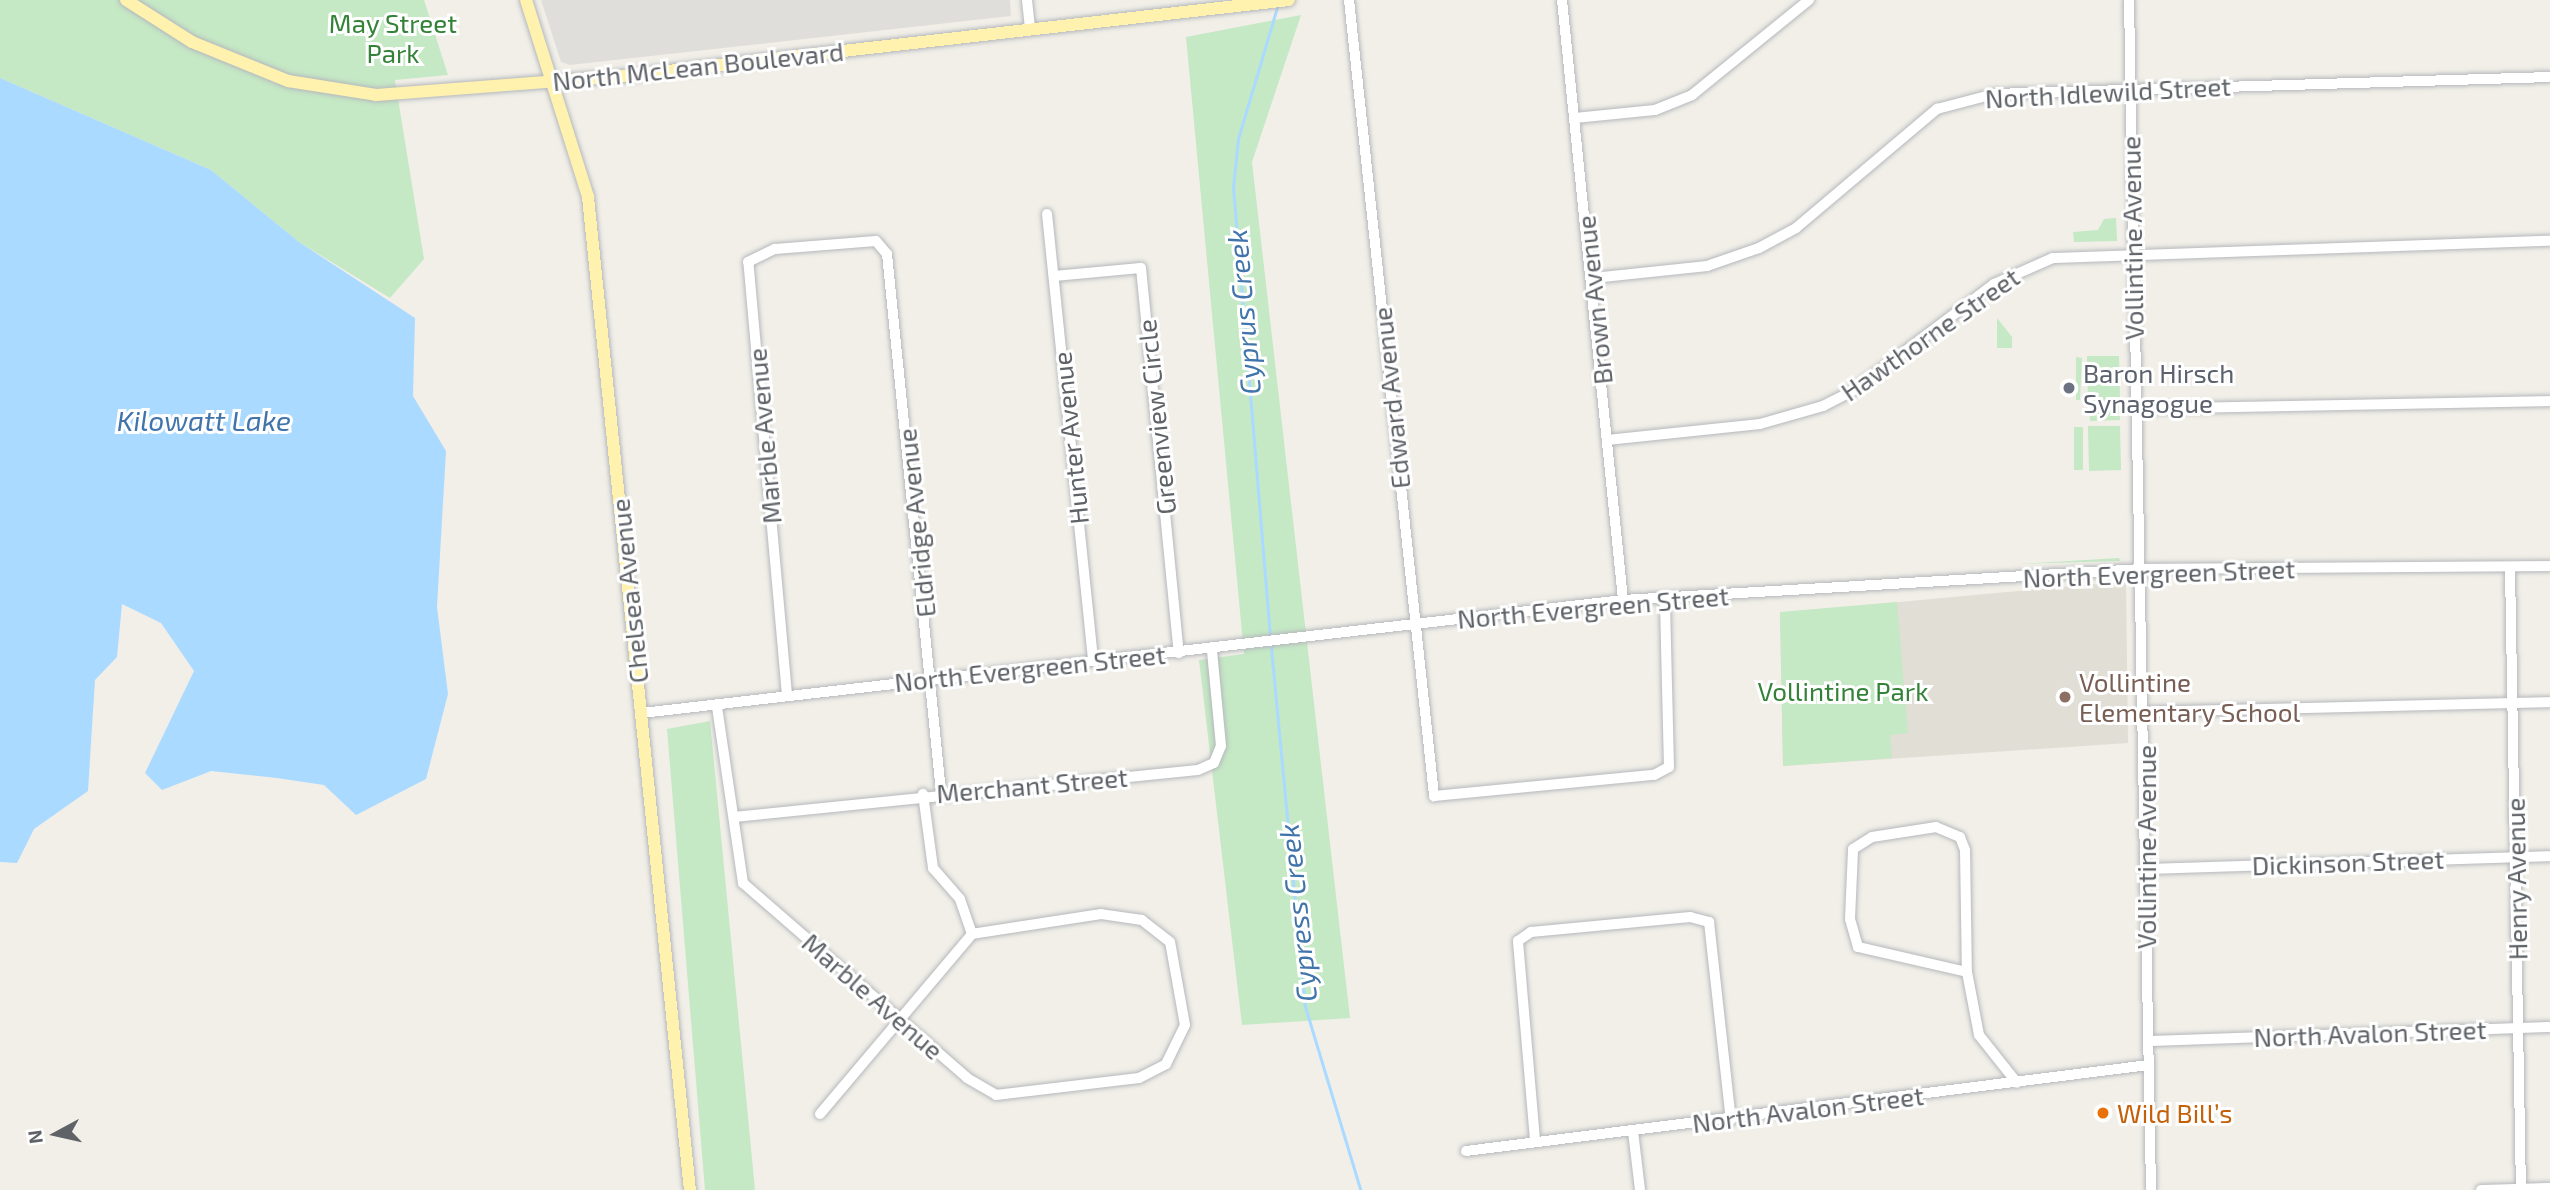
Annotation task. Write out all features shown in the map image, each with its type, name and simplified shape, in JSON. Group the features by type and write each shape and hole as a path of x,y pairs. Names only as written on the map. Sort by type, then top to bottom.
{"main road":[{"name":"North McLean Boulevard","path":"126,0 192,42 288,81 376,94 553,82 1030,29 1191,5 1255,4 1289,0"},
{"name":"Chelsea Avenue","path":"526,0 588,197 690,1190"}],"street":[{"path":"1027,0 1030,29"},
{"name":"Edward Avenue","path":"1349,0 1434,796 1654,775 1669,767 1665,598"},
{"name":"Brown Avenue","path":"1562,0 1593,278 1623,600"},
{"path":"1575,118 1655,110 1692,95 1809,0"},
{"name":"Vollintine Avenue","path":"2129,0 2131,252 2146,712 2151,1190"},
{"name":"North Idlewild Street","path":"1593,278 1707,267 1759,248 1796,228 1937,109 1994,94 2130,86 2550,77"},
{"name":"Hunter Avenue","path":"1047,214 1093,661"},
{"name":"Marble Avenue","path":"787,695 748,262 775,249 868,240 887,254"},
{"name":"Hawthorne Street","path":"1607,440 1796,416 1854,390 2011,274 2053,258 2131,252 2550,240"},
{"name":"Eldridge Avenue","path":"887,254 933,678 941,792"},
{"name":"Greenview Circle","path":"1054,276 1141,268 1179,653"},
{"path":"2135,409 2550,401"},
{"name":"North Evergreen Street","path":"642,713 717,707 787,695 933,678 1300,641 1623,600 2141,569 2550,566"},
{"name":"Henry Avenue","path":"2510,568 2521,1189"},
{"name":"Merchant Street","path":"734,817 941,792 1198,770 1214,763 1221,746 1212,650"},
{"path":"2146,712 2550,702"},
{"name":"Marble Avenue","path":"717,707 743,883 897,1017 996,1095 1139,1078 1166,1064 1185,1025 1170,942 1142,920 1101,914 972,934"},
{"path":"820,1114 897,1017 972,934 960,899 933,868 923,794"},
{"path":"1967,972 1858,947 1850,919 1849,875 1860,842 1936,827 1960,838 1966,864 1967,972 1979,1035 2017,1083"},
{"name":"Dickinson Street","path":"2146,869 2550,856"},
{"path":"1535,1140 1518,942 1531,932 1690,917 1709,922 1731,1120"},
{"name":"North Avalon Street","path":"2149,1041 2550,1027"},
{"name":"North Avalon Street","path":"1466,1151 1535,1140 1731,1120 2149,1065"},
{"path":"1633,1131 1640,1190"},
{"path":"2481,1190 2550,1188"}],"shaded area":[{"path":"541,0 1010,0 1011,16 570,65 561,62"},
{"path":"2126,581 2128,743 1783,766 1780,613"}],"green space":[{"name":"May Street Park","path":"0,0 424,0 448,75 395,80 424,259 390,298 299,242 211,170 0,78"},
{"path":"1301,15 1252,162 1350,1018 1242,1025 1199,660 1244,654 1186,37"},
{"path":"2116,218 2117,241 2074,242 2073,232 2098,230 2104,219"},
{"path":"1997,318 2012,337 2012,348 1997,348"},
{"path":"2087,356 2119,356 2120,400 2088,401"},
{"path":"2076,357 2082,358 2080,400 2076,400"},
{"path":"2089,406 2119,406 2120,420 2090,421"},
{"path":"2088,426 2120,426 2121,470 2089,471"},
{"path":"2074,427 2083,427 2083,470 2074,470"},
{"path":"2119,558 2120,561 2019,564"},
{"name":"Vollintine Park","path":"1897,602 1908,733 1890,735 1892,758 1783,766 1780,612"},
{"path":"710,721 755,1190 705,1190 667,729"}],"water":[{"name":"Kilowatt Lake","path":"0,78 211,170 299,242 415,318 413,396 446,451 437,607 448,694 426,779 356,815 324,785 277,778 211,771 162,790 145,773 194,671 161,623 122,604 117,657 95,680 88,791 34,829 17,863 0,862"}],"waterway":[{"name":"Cyprus Creek","path":"1270,637 1233,188 1238,139 1277,7"},
{"name":"Cypress Creek","path":"1271,643 1305,1005 1361,1190"}],"place":[{"name":"Baron Hirsch Synagogue","path":"2069,388"},
{"name":"Vollintine Elementary School","path":"2065,697"},
{"name":"Wild Bill’s","path":"2103,1113"}]}
